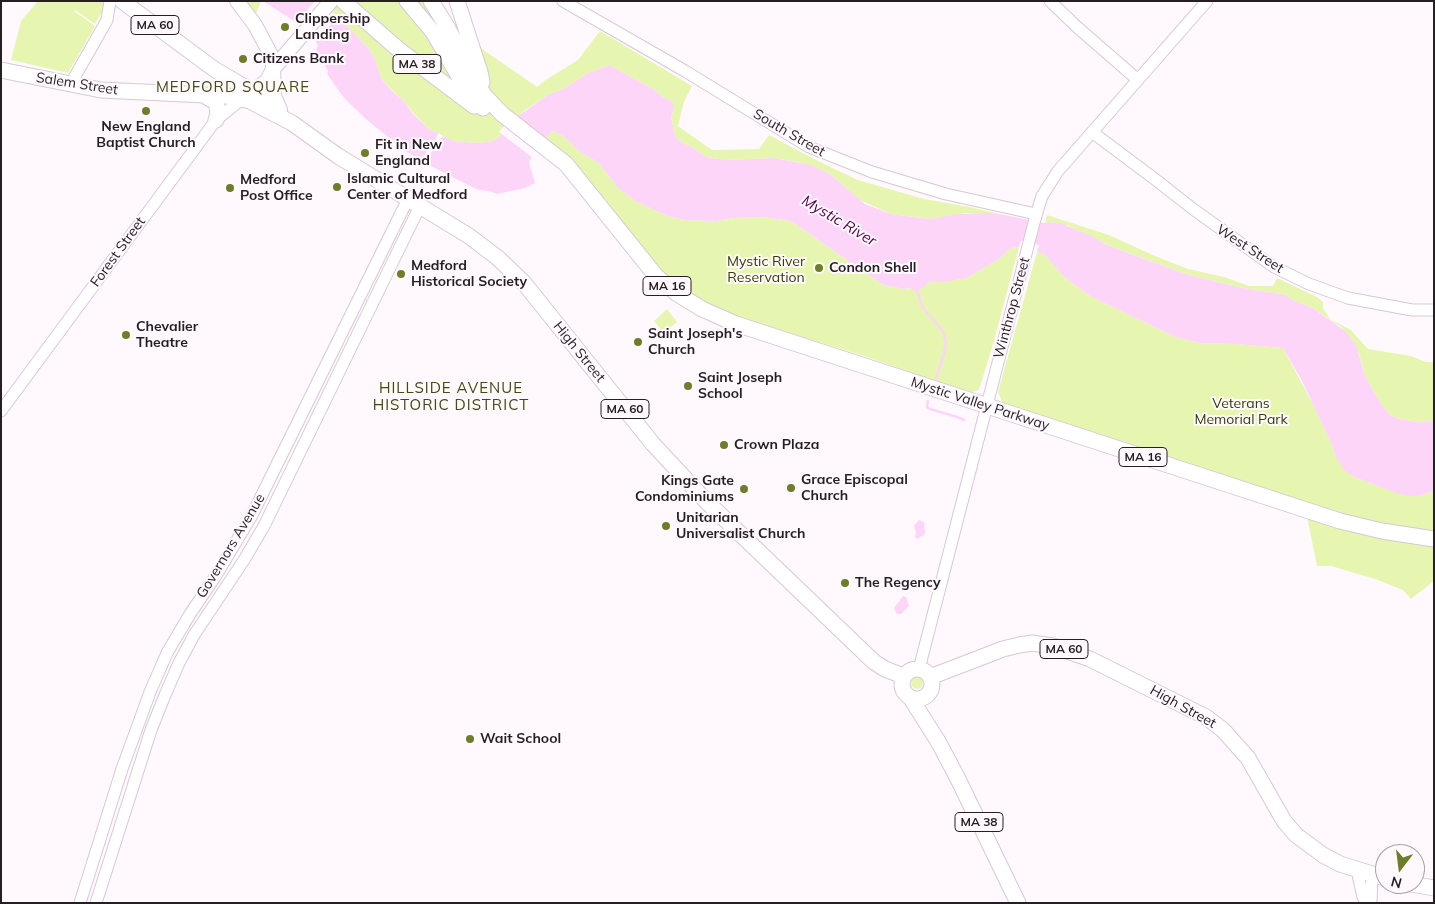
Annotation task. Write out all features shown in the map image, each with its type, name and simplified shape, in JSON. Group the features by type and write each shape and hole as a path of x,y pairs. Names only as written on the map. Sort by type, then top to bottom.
{"main road":[{"name":"MA 60","path":"122,1 234,82 248,95"},
{"path":"237,1 258,30 271,55 274,96 280,110"},
{"name":"MA 38","path":"343,1 398,49 472,105 502,121"},
{"name":"Mystic Valley Parkway","path":"407,1 433,32 465,87 478,103 543,152 566,164 657,278 702,310 736,324 1340,521 1382,531 1434,539"},
{"name":"Mystic Valley Parkway","path":"431,1 484,96 502,121"},
{"path":"457,1 480,72 484,96"},
{"path":"248,95 267,81 273,69 329,4"},
{"path":"258,30 268,40 278,44 288,44 301,38"},
{"path":"234,82 250,81 273,69"},
{"name":"Salem Street","path":"1,70 70,85 113,91 248,95"},
{"path":"201,95 214,101 217,105 218,114 216,120"},
{"name":"High Street","path":"248,95 280,110 292,123"},
{"name":"High Street","path":"248,95 254,103 292,123 338,156 470,236 506,265 532,292 653,444 689,484 879,666 903,676"},
{"name":"High Street","path":"924,673 1003,649 1032,643 1053,646 1090,659 1198,713 1223,730 1248,758 1284,821 1296,834 1323,855 1357,870 1375,875"},
{"path":"924,673 909,670 903,676 903,688 939,743"},
{"name":"MA 38","path":"924,673 931,686 926,696 927,705 939,743 962,786 1018,903"},
{"path":"910,697 919,699 926,696"}],"street":[{"path":"70,85 106,20 110,1"},
{"name":"South Street","path":"563,1 685,71 809,147 872,172 946,194 1035,217"},
{"path":"1050,1 1077,28 1138,80"},
{"name":"Winthrop Street","path":"924,673 986,406 1042,196 1050,181 1207,1"},
{"name":"Forest Street","path":"1,411 216,120 248,95"},
{"name":"West Street","path":"1092,132 1192,209 1274,267 1309,284 1348,298 1412,310 1434,310"},
{"name":"Governors Avenue","path":"80,903 126,760 150,692 167,653 251,517 373,272 414,202"},
{"name":"Governors Avenue","path":"96,903 152,730 179,664 194,635 244,560 264,526 384,278 414,202"},
{"path":"373,272 384,278"},
{"path":"1357,870 1363,897 1369,903 1375,887"}],"green space":[{"path":"38,1 103,1 103,11 95,24 74,11 95,26 68,73 11,60 21,21"},
{"path":"244,1 261,1 255,16"},
{"path":"323,1 440,1 457,30 537,87 578,60 600,31 692,86 684,102 678,126 712,150 759,149 769,135 858,180 924,199 999,214 965,213 930,219 891,214 860,200 830,174 802,163 775,158 726,160 706,157 676,138 671,118 674,106 653,89 609,65 586,74 565,88 548,95 524,111 493,141 478,143 453,141 429,129 414,114 381,78 369,49"},
{"name":"Mystic River Reservation","path":"552,131 563,136 581,153 599,163 618,188 635,201 667,216 685,220 716,221 762,217 791,221 883,285 904,289 921,287 933,281 944,282 967,278 1002,257 1012,248 1019,247 979,390 969,393 870,358 729,314 702,301 683,289 654,264 562,153 546,138"},
{"path":"1047,215 1109,235 1188,269 1224,277 1249,286 1273,286 1277,278 1317,297 1323,302 1323,308 1330,319 1351,330 1368,349 1411,356 1426,362 1434,362 1434,421 1418,422 1399,419 1390,415 1381,404 1365,376 1359,354 1352,340 1341,327 1313,308 1292,300 1286,295 1238,287 1189,275 1112,247 1069,226 1053,222 1045,223"},
{"name":"Veterans Memorial Park","path":"1037,252 1044,254 1064,277 1090,296 1175,337 1200,343 1283,348 1316,410 1335,455 1352,476 1386,489 1422,495 1434,491 1434,581 1411,599 1403,590 1375,579 1331,566 1317,566 1307,517 1003,404 998,392"},
{"path":"667,309 677,322 664,333 654,321"},
{"path":"917,677 923,683 917,689 911,683"}],"water":[{"name":"Mystic River","path":"263,1 323,1 369,49 381,78 404,101 413,114 429,129 453,141 478,143 493,141 518,116 548,95 565,88 586,74 609,65 670,100 674,106 671,118 676,138 706,157 726,160 775,158 811,165 830,174 865,204 891,214 930,219 957,214 985,213 1045,223 1060,223 1090,235 1105,244 1189,275 1238,287 1286,295 1292,300 1313,308 1345,331 1356,345 1365,376 1381,404 1390,415 1399,419 1418,422 1434,421 1434,491 1422,495 1409,496 1396,493 1352,476 1343,469 1302,381 1283,348 1200,343 1175,337 1090,296 1064,277 1044,254 1037,252 1039,245 1021,241 1019,247 1012,248 1002,257 967,278 944,282 930,282 919,290 914,291 911,288 904,289 883,285 791,221 762,217 716,221 685,220 667,216 635,201 618,188 599,163 581,153 563,136 552,131 537,148 529,162 535,183 525,188 497,194 476,189 404,150 367,120 344,98 327,74 328,71 316,50 318,45 297,23"},
{"path":"919,520 924,522 925,534 917,539 914,526"},
{"path":"903,596 906,597 909,606 901,614 897,614 894,608"}],"pier":[{"path":"315,1 323,1 337,17 313,45 295,25"},
{"path":"507,123 533,127 539,150 533,158 499,132"},
{"path":"439,133 443,136 424,163 420,161 437,138"}],"waterway":[{"path":"916,287 923,308 942,330 946,341 944,354 935,381"},
{"path":"928,401 927,407 930,409 964,420"}],"place":[{"name":"Clippership Landing","path":"285,27"},
{"name":"Citizens Bank","path":"243,59"},
{"name":"New England Baptist Church","path":"146,111"},
{"name":"Fit in New England","path":"365,153"},
{"name":"Islamic Cultural Center of Medford","path":"337,187"},
{"name":"Medford Post Office","path":"230,188"},
{"name":"Condon Shell","path":"819,268"},
{"name":"Medford Historical Society","path":"401,274"},
{"name":"Chevalier Theatre","path":"126,335"},
{"name":"Saint Joseph's Church","path":"638,342"},
{"name":"Saint Joseph School","path":"688,386"},
{"name":"Crown Plaza","path":"724,445"},
{"name":"Grace Episcopal Church","path":"791,488"},
{"name":"Kings Gate Condominiums","path":"744,489"},
{"name":"Unitarian Universalist Church","path":"666,526"},
{"name":"The Regency","path":"845,583"},
{"name":"Wait School","path":"470,739"}],"district":[{"name":"MEDFORD SQUARE","path":"233,87"},
{"name":"HILLSIDE AVENUE HISTORIC DISTRICT","path":"451,396"}]}
